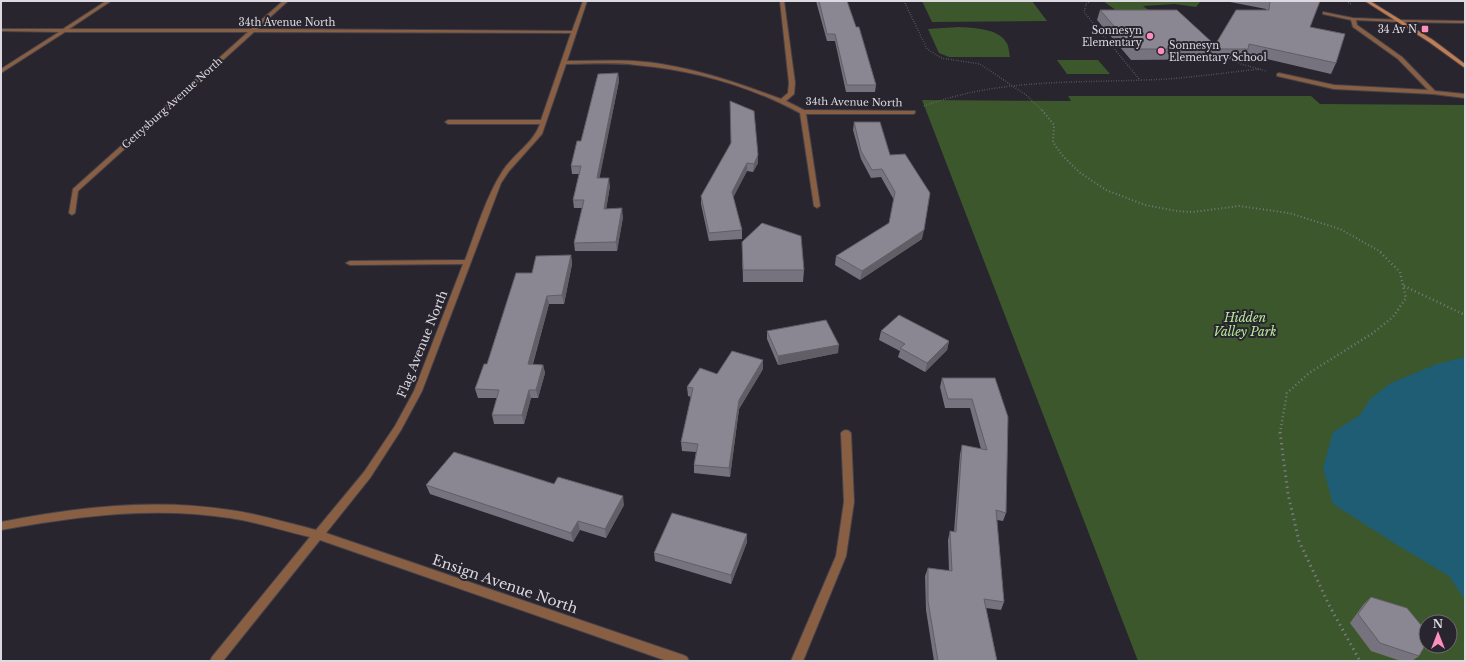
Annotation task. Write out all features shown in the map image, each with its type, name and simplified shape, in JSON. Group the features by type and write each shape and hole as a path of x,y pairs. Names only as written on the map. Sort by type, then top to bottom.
{"street":[{"path":"1,71 109,1"},
{"name":"Gettysburg Avenue North","path":"72,213 75,190 286,1"},
{"name":"Flag Avenue North","path":"216,661 367,475 398,428 418,391 498,182 506,170 539,134 585,1"},
{"path":"782,1 792,83 791,94 782,101"},
{"path":"1367,1 1400,21 1465,66"},
{"path":"1325,13 1353,19 1465,22"},
{"path":"1353,19 1354,26 1400,58 1432,92"},
{"name":"34th Avenue North","path":"1,30 574,32"},
{"name":"34th Avenue North","path":"563,62 635,63 673,68 740,85 782,101 803,112 913,112"},
{"path":"1279,75 1334,87 1432,92 1465,96"},
{"path":"803,112 817,206"},
{"path":"448,122 543,122"},
{"path":"350,263 467,262"},
{"path":"797,661 841,556 849,502 846,433"},
{"path":"1,526 48,517 113,509 175,508 230,514 318,535"},
{"name":"Ensign Avenue North","path":"318,535 683,661"}],"path":[{"path":"904,1 927,49 932,53 952,60 975,62 1038,104 1054,125 1053,142 1062,155 1079,172 1106,190 1145,206 1176,211 1193,212 1239,206 1289,213 1315,220 1340,229 1382,253 1400,272 1406,298 1393,318 1373,333 1309,373 1287,393 1280,430 1288,494 1299,541 1329,605 1352,644 1360,661"},
{"path":"1090,1 1086,4 1084,12 1088,20 1140,80"},
{"path":"1239,58 1238,62 1241,64 1279,75"},
{"path":"913,112 942,98 957,94 1013,86 1058,81 1140,80 1260,70"},
{"path":"1404,286 1465,315"}],"green space":[{"path":"922,1 1032,1 1047,21 932,22"},
{"path":"1103,1 1201,1 1196,7 1175,4 1143,6 1150,11 1120,13"},
{"path":"959,27 977,28 997,34 1002,37 1007,44 1010,57 949,57 939,53 928,29"},
{"path":"1057,60 1098,60 1110,74 1067,74"},
{"name":"Hidden Valley Park","path":"1068,96 1311,96 1320,104 1465,105 1465,661 1138,661 922,100 1071,101"}],"water":[{"path":"1465,357 1465,600 1449,576 1333,504 1323,468 1333,432 1360,415 1371,398 1391,383 1437,364"}],"building":[{"path":"819,1 847,1 856,27 859,27 876,85 847,85 835,34 827,34"},
{"name":"Sonnesyn Elementary","path":"1270,1 1320,1 1310,27 1345,34 1336,63 1249,44 1248,49 1134,49 1100,10 1177,10 1215,45 1236,10 1269,10"},
{"path":"618,73 597,178 609,178 604,209 622,208 616,242 574,243 584,200 573,200 581,166 571,166 577,141 581,141 598,74"},
{"path":"730,101 754,111 758,155 754,164 747,163 732,192 742,230 709,233 701,196 731,143"},
{"path":"854,122 880,122 890,155 905,154 930,193 924,230 862,271 836,256 889,223 895,192 882,169 872,170 861,151"},
{"path":"762,223 801,236 804,270 743,270 742,242"},
{"path":"571,255 562,295 547,296 528,364 543,365 536,390 529,390 522,415 492,415 499,390 475,389 484,364 487,364 516,273 532,273 536,256"},
{"path":"899,315 949,341 927,363 900,348 905,344 881,331"},
{"path":"826,320 839,345 778,356 767,331"},
{"path":"732,351 763,360 739,400 729,468 694,465 698,444 681,442 693,388 687,387 700,368 717,374"},
{"path":"942,378 995,378 1008,417 1006,513 996,510 1004,602 984,599 997,661 938,661 928,601 928,568 952,571 950,531 956,532 962,445 987,450 972,399 948,399"},
{"path":"454,452 554,484 558,477 623,496 605,529 578,521 571,533 426,485"},
{"path":"672,513 747,534 731,575 654,553"},
{"path":"1371,597 1407,608 1418,621 1418,654 1420,654 1419,656 1380,643 1358,614"}],"place":[{"name":"34 Av N","path":"1425,29"},
{"name":"Sonnesyn Elementary","path":"1150,36"},
{"name":"Sonnesyn Elementary School","path":"1161,51"}]}
